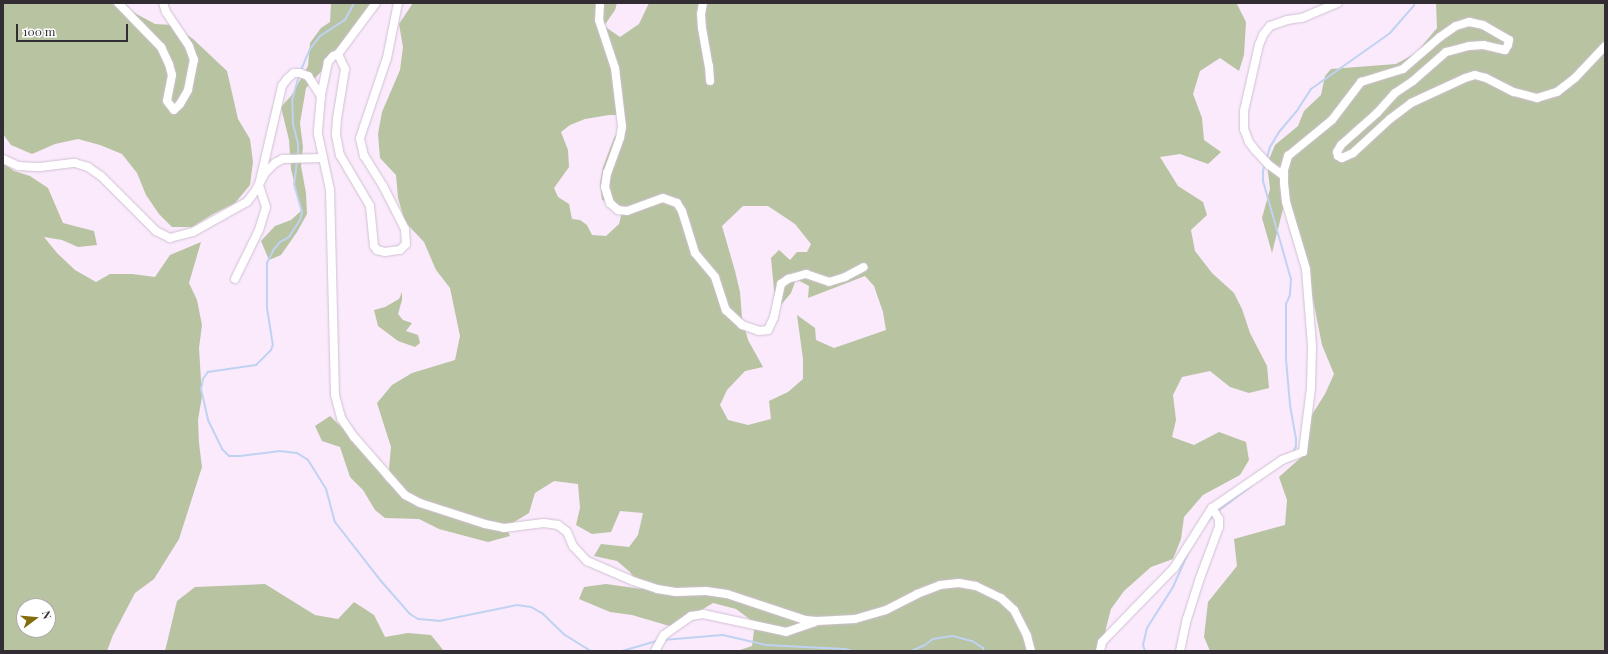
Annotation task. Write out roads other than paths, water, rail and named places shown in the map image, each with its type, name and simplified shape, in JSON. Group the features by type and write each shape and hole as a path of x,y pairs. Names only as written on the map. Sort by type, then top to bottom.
{"street":[{"path":"118,3 161,46 172,75 167,101 174,110 180,104 188,90 194,60 189,46 166,12 163,3"},
{"path":"376,3 338,54 333,56 328,62 321,96 318,134 320,158 330,190 335,395 341,418 354,437 405,495 420,503 485,524 504,528 544,523 558,525 567,532 573,546 587,560 633,581 657,589 676,592 706,591 727,594 805,620 817,621 855,619 886,610 917,594 940,585 959,583 976,586 1001,598 1014,610 1027,636 1031,651"},
{"path":"338,54 345,69 336,135 340,154 370,206 374,246 377,250 385,252 400,250 406,244 405,229 383,186 364,156 360,138 387,58 398,3"},
{"path":"600,3 599,20 616,68 622,127 620,138 607,172 605,187 610,203 618,210 627,211 663,198 677,203 682,211 695,253 715,277 726,310 742,325 759,330 768,330 774,317 781,284 788,279 806,274 829,282 845,277 864,266"},
{"path":"703,3 701,14 702,28 709,66 710,81"},
{"path":"1284,176 1269,165 1255,150 1249,142 1244,129 1244,111 1262,35 1270,26 1302,18 1338,3"},
{"path":"1100,651 1102,642 1139,602 1174,568 1212,508 1282,460 1303,452 1310,388 1312,346 1310,299 1306,269 1286,202 1284,176 1288,156 1332,120 1361,82 1403,69 1440,37 1456,26 1469,22 1483,25 1509,40 1508,45 1504,50 1484,45 1468,46 1446,52 1413,81 1395,94 1377,113 1341,144 1337,152 1338,156 1342,158 1353,153 1390,119 1412,103 1465,78 1475,75 1486,78 1514,92 1537,98 1557,92 1574,78 1605,46"},
{"path":"235,279 259,230 266,207 259,185 282,86 294,73 308,76 321,96"},
{"path":"3,159 18,166 40,167 68,163 88,167 101,176 156,231 170,238 193,232 247,202 269,169 283,159 320,158"},
{"path":"1180,651 1187,619 1197,585 1219,527 1219,519 1212,508"},
{"path":"655,651 664,635 691,616 703,614 755,627 786,632 817,621"}],"waterway":[{"path":"301,70 310,49 320,36 345,20 354,3"},
{"path":"1267,158 1270,147 1279,132 1298,109 1311,89 1390,33 1414,5"},
{"path":"298,156 298,144 293,124 292,100 299,75"},
{"path":"297,161 294,184 302,212 300,220 289,237 280,242 274,249 267,263 267,308 273,344 271,350 256,365 208,372 203,379 201,389 208,420 222,449 229,456 279,451 297,453 308,460 326,489 335,522 381,581 410,614 418,619 439,621 517,605 531,607 542,613 565,635 591,651"},
{"path":"1265,164 1263,181 1291,279 1290,295 1286,304 1286,359 1290,405 1296,438 1296,446 1293,453"},
{"path":"1217,512 1252,485"},
{"path":"1207,522 1214,515"},
{"path":"1145,651 1143,645 1147,628 1173,587 1189,551"},
{"path":"663,640 723,635 766,645 845,649 852,651"},
{"path":"911,651 925,645 933,639 953,636 972,641 983,648 983,651"},
{"path":"622,651 657,641"}]}
